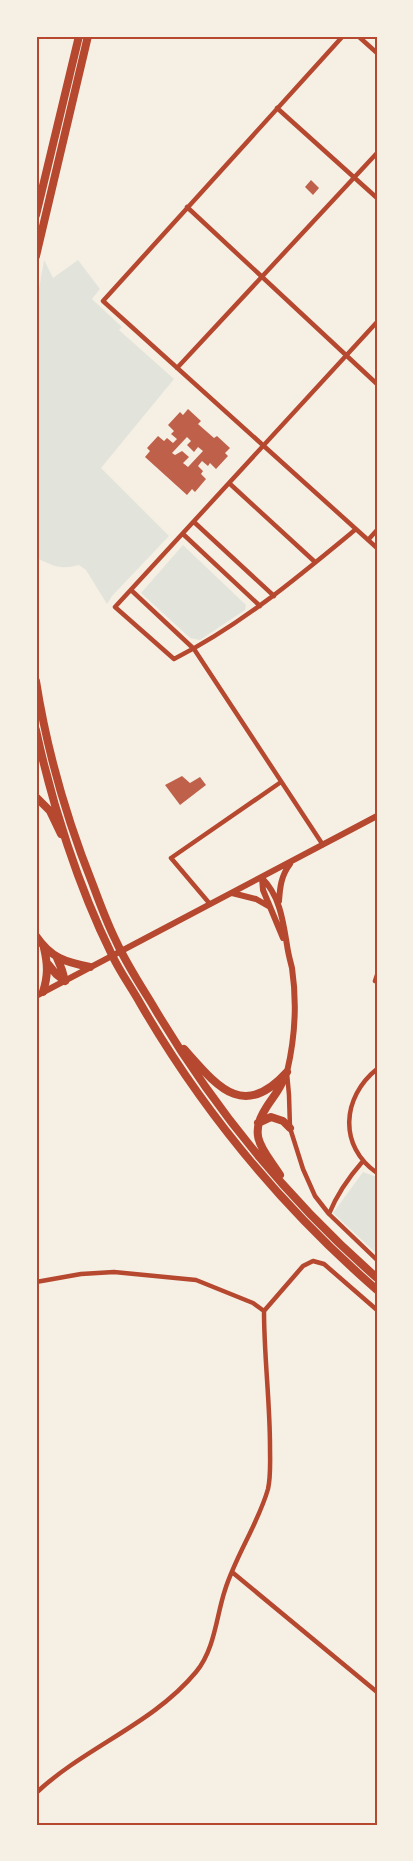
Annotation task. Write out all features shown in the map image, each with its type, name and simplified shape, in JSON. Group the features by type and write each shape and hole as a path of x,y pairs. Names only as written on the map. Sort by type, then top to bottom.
{"highway":[{"path":"36,215 79,36"},
{"path":"36,256 88,36"},
{"path":"36,681 51,753 65,806 113,935 127,963 165,1026 232,1124 291,1193 326,1230 377,1278"},
{"path":"36,730 53,797 80,878"},
{"path":"36,797 50,811 80,878 104,939 119,968 180,1067 246,1157 308,1226 377,1290"},
{"path":"36,936 44,948 57,958 90,968"},
{"path":"40,994 48,977 48,964 44,948"},
{"path":"57,958 64,981"},
{"path":"48,964 64,981"},
{"path":"165,1026 214,1083 230,1093 247,1096 264,1092 276,1084 287,1072"},
{"path":"287,1072 281,1087 265,1109 256,1131 258,1141 291,1193"},
{"path":"258,1123 271,1117 283,1121 290,1128"}],"main road":[{"path":"40,994 377,816"},
{"path":"279,904 280,883 285,872 293,862"},
{"path":"262,878 270,886 279,904 292,968 295,1001 292,1051 287,1072"},
{"path":"262,878 263,890 287,947"},
{"path":"232,893 256,899 270,907"}],"street":[{"path":"342,36 103,301 377,548"},
{"path":"358,36 377,53"},
{"path":"277,108 377,198"},
{"path":"177,368 377,153"},
{"path":"187,207 377,384"},
{"path":"356,529 274,596 194,649 174,660 115,607 377,322"},
{"path":"229,483 315,562"},
{"path":"194,522 274,596"},
{"path":"368,540 377,530"},
{"path":"182,534 260,606"},
{"path":"131,590 194,649 323,845"},
{"path":"210,904 171,858 281,782"},
{"path":"375,981 377,975"},
{"path":"377,1069 360,1086 350,1111 349,1124 351,1137 356,1149 363,1161 377,1173"},
{"path":"287,1072 290,1095 290,1128 303,1169 315,1196 329,1214 377,1260"},
{"path":"329,1214 345,1183 363,1161"},
{"path":"36,1793 76,1761 107,1743 155,1710 196,1672 205,1659 211,1645 224,1591 268,1488 270,1428 264,1311 303,1266 313,1262 324,1264 377,1310"},
{"path":"36,1282 81,1274 114,1272 196,1280 253,1303 264,1311"},
{"path":"232,1572 377,1692"}],"shaded area":[{"path":"44,260 53,278 78,260 100,289 92,299 122,327 119,330 174,379 101,468 169,536 112,596 107,604 86,570 79,565 57,566 36,558 36,306"},
{"path":"183,545 246,605 245,610 200,640 190,638 141,593"},
{"path":"363,1172 377,1177 377,1254 333,1213"}],"building":[{"path":"311,180 319,188 313,195 305,187"},
{"path":"188,409 201,421 198,424 214,438 217,436 230,448 225,453 228,456 216,469 210,463 208,466 202,461 198,466 203,471 201,474 206,479 195,492 192,489 187,495 145,457 150,451 147,448 158,436 164,441 167,438 173,443 177,439 171,434 174,431 168,425 180,412 183,415","holes":["187,437 191,441 187,445 194,452 198,447 203,451 188,467 183,463 189,457 182,451 175,455 172,453"]},
{"path":"182,776 190,783 200,777 206,785 180,805 165,785"}]}
